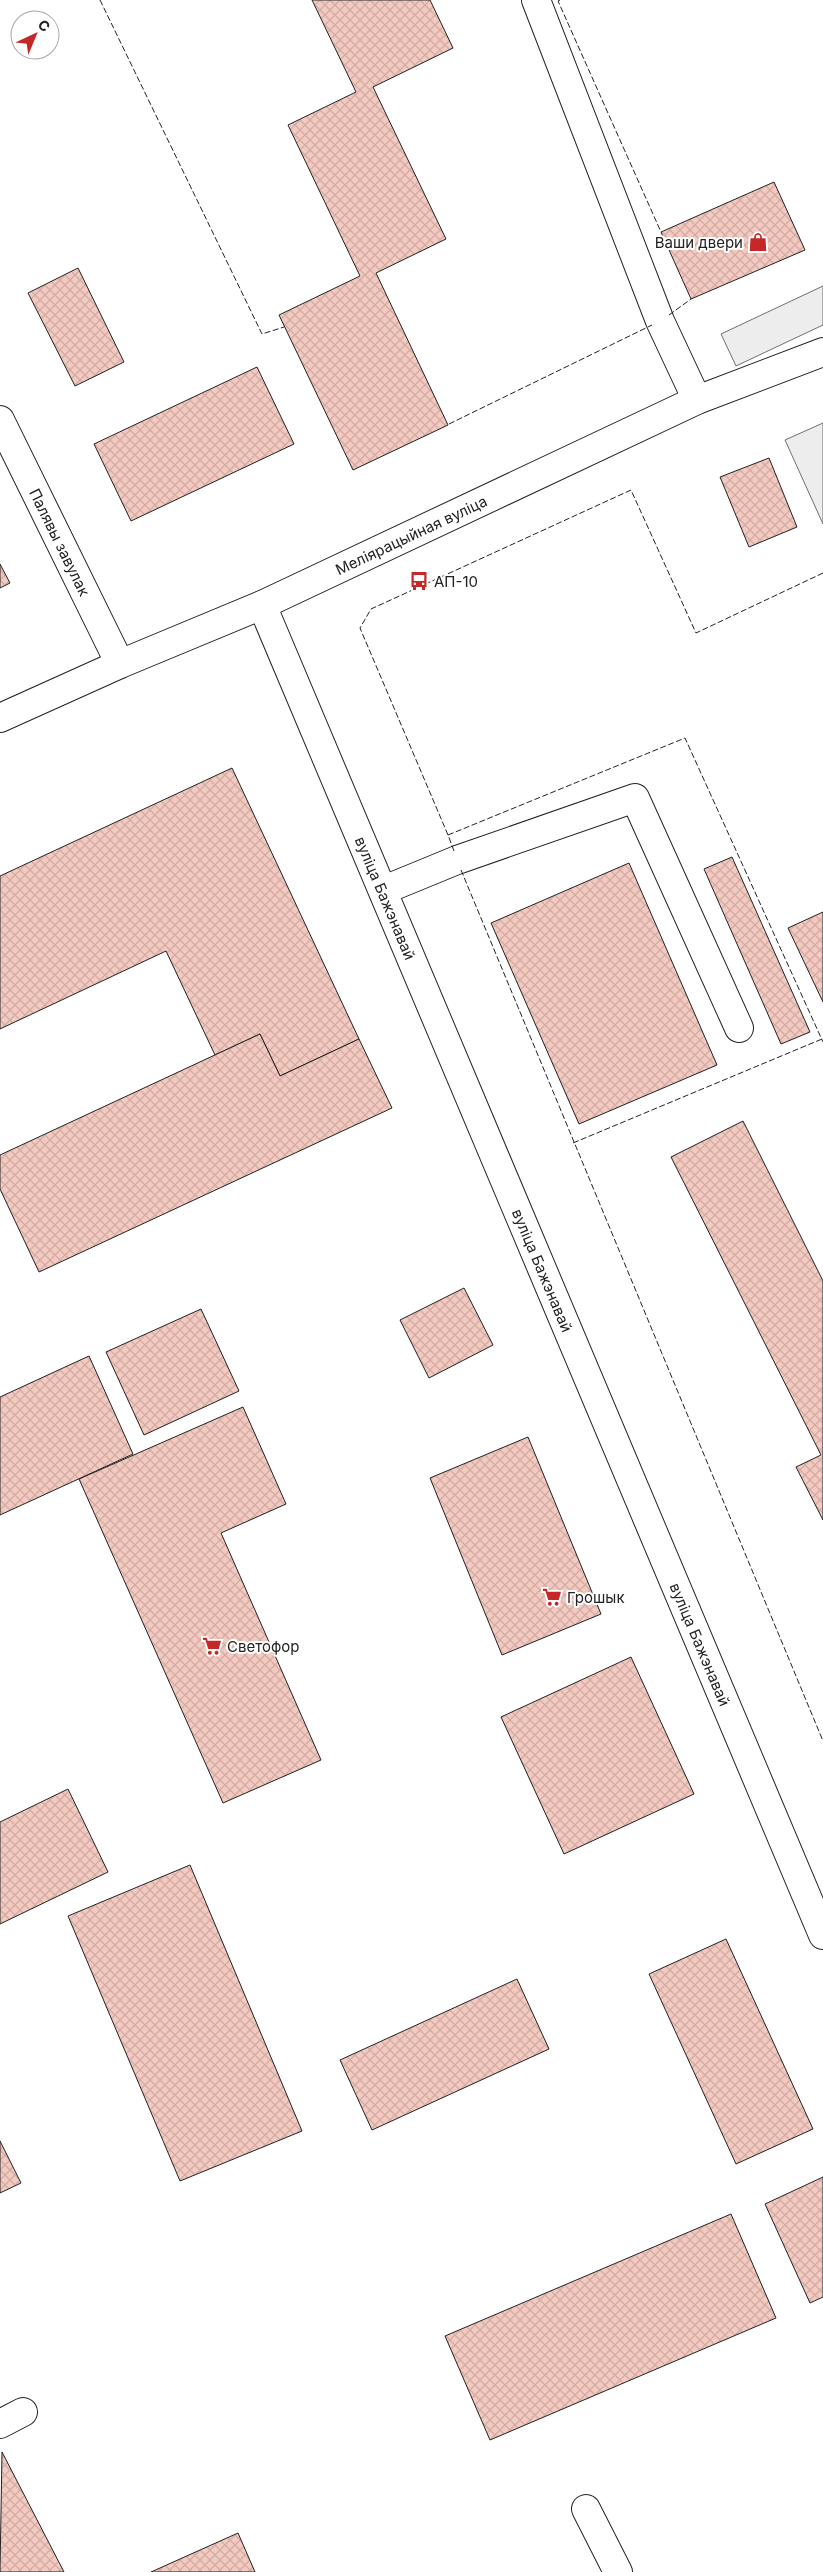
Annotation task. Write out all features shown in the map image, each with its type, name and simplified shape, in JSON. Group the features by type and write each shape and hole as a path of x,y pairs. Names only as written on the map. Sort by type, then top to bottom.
{"street":[{"path":"536,0 660,321 697,400"},
{"name":"Меліярацыйная вуліца","path":"0,718 120,664 262,605 697,400 823,353"},
{"name":"Палявы завулак","path":"0,420 120,664"},
{"name":"вуліца Бажэнавай","path":"262,605 384,890 823,1935"},
{"path":"384,890 457,860 635,798 740,1028"},
{"path":"586,2509 618,2572"}],"shaded area":[{"path":"823,286 823,325 736,366 721,334"},
{"path":"823,423 823,524 785,440"}],"building":[{"path":"312,0 430,0 453,48 373,87 446,239 376,273 448,425 353,470 279,315 360,276 288,125 356,92"},
{"path":"774,182 805,250 691,299 661,232"},
{"path":"78,268 124,362 75,386 28,293"},
{"path":"257,367 294,444 131,521 94,444"},
{"path":"769,458 797,527 749,547 720,477"},
{"path":"0,564 10,583 0,588"},
{"path":"232,768 359,1039 280,1076 260,1034 215,1055 166,951 0,1029 0,876"},
{"path":"732,857 810,1032 781,1044 704,869"},
{"path":"629,863 717,1065 579,1124 491,923"},
{"path":"823,912 823,1002 788,928"},
{"path":"260,1034 280,1076 359,1039 392,1108 39,1272 0,1189 0,1155"},
{"path":"743,1121 823,1281 823,1520 796,1467 821,1455 671,1157"},
{"path":"464,1288 493,1345 429,1378 400,1320"},
{"path":"201,1309 239,1391 144,1435 106,1352"},
{"path":"89,1356 133,1454 0,1515 0,1397"},
{"name":"Светофор","path":"243,1407 286,1504 221,1533 321,1760 223,1803 79,1479"},
{"path":"528,1437 601,1614 502,1655 430,1478"},
{"path":"631,1657 694,1794 564,1854 501,1717"},
{"path":"68,1789 108,1872 0,1924 0,1822"},
{"path":"190,1865 302,2131 180,2181 68,1916"},
{"path":"726,1939 813,2129 736,2164 649,1974"},
{"path":"517,1979 549,2049 372,2130 340,2060"},
{"path":"0,2141 21,2183 0,2193"},
{"path":"823,2177 823,2297 810,2303 765,2204"},
{"path":"731,2214 776,2318 490,2440 445,2336"},
{"path":"2,2452 64,2572 0,2572"},
{"path":"238,2533 255,2572 151,2572"}],"fence":[{"path":"100,0 262,334 284,327"},
{"path":"560,0 558,1 661,232"},
{"path":"669,315 691,299"},
{"path":"449,424 652,325"},
{"path":"448,835 360,628 371,609 631,490 696,633 823,573"},
{"path":"454,851 448,835 685,738 823,1042"},
{"path":"461,870 823,1741"},
{"path":"573,1143 822,1039"}],"place":[{"name":"Ваши двери","path":"758,242"},
{"name":"АП-10","path":"419,581"},
{"name":"Грошык","path":"552,1597"},
{"name":"Светофор","path":"212,1646"}]}
